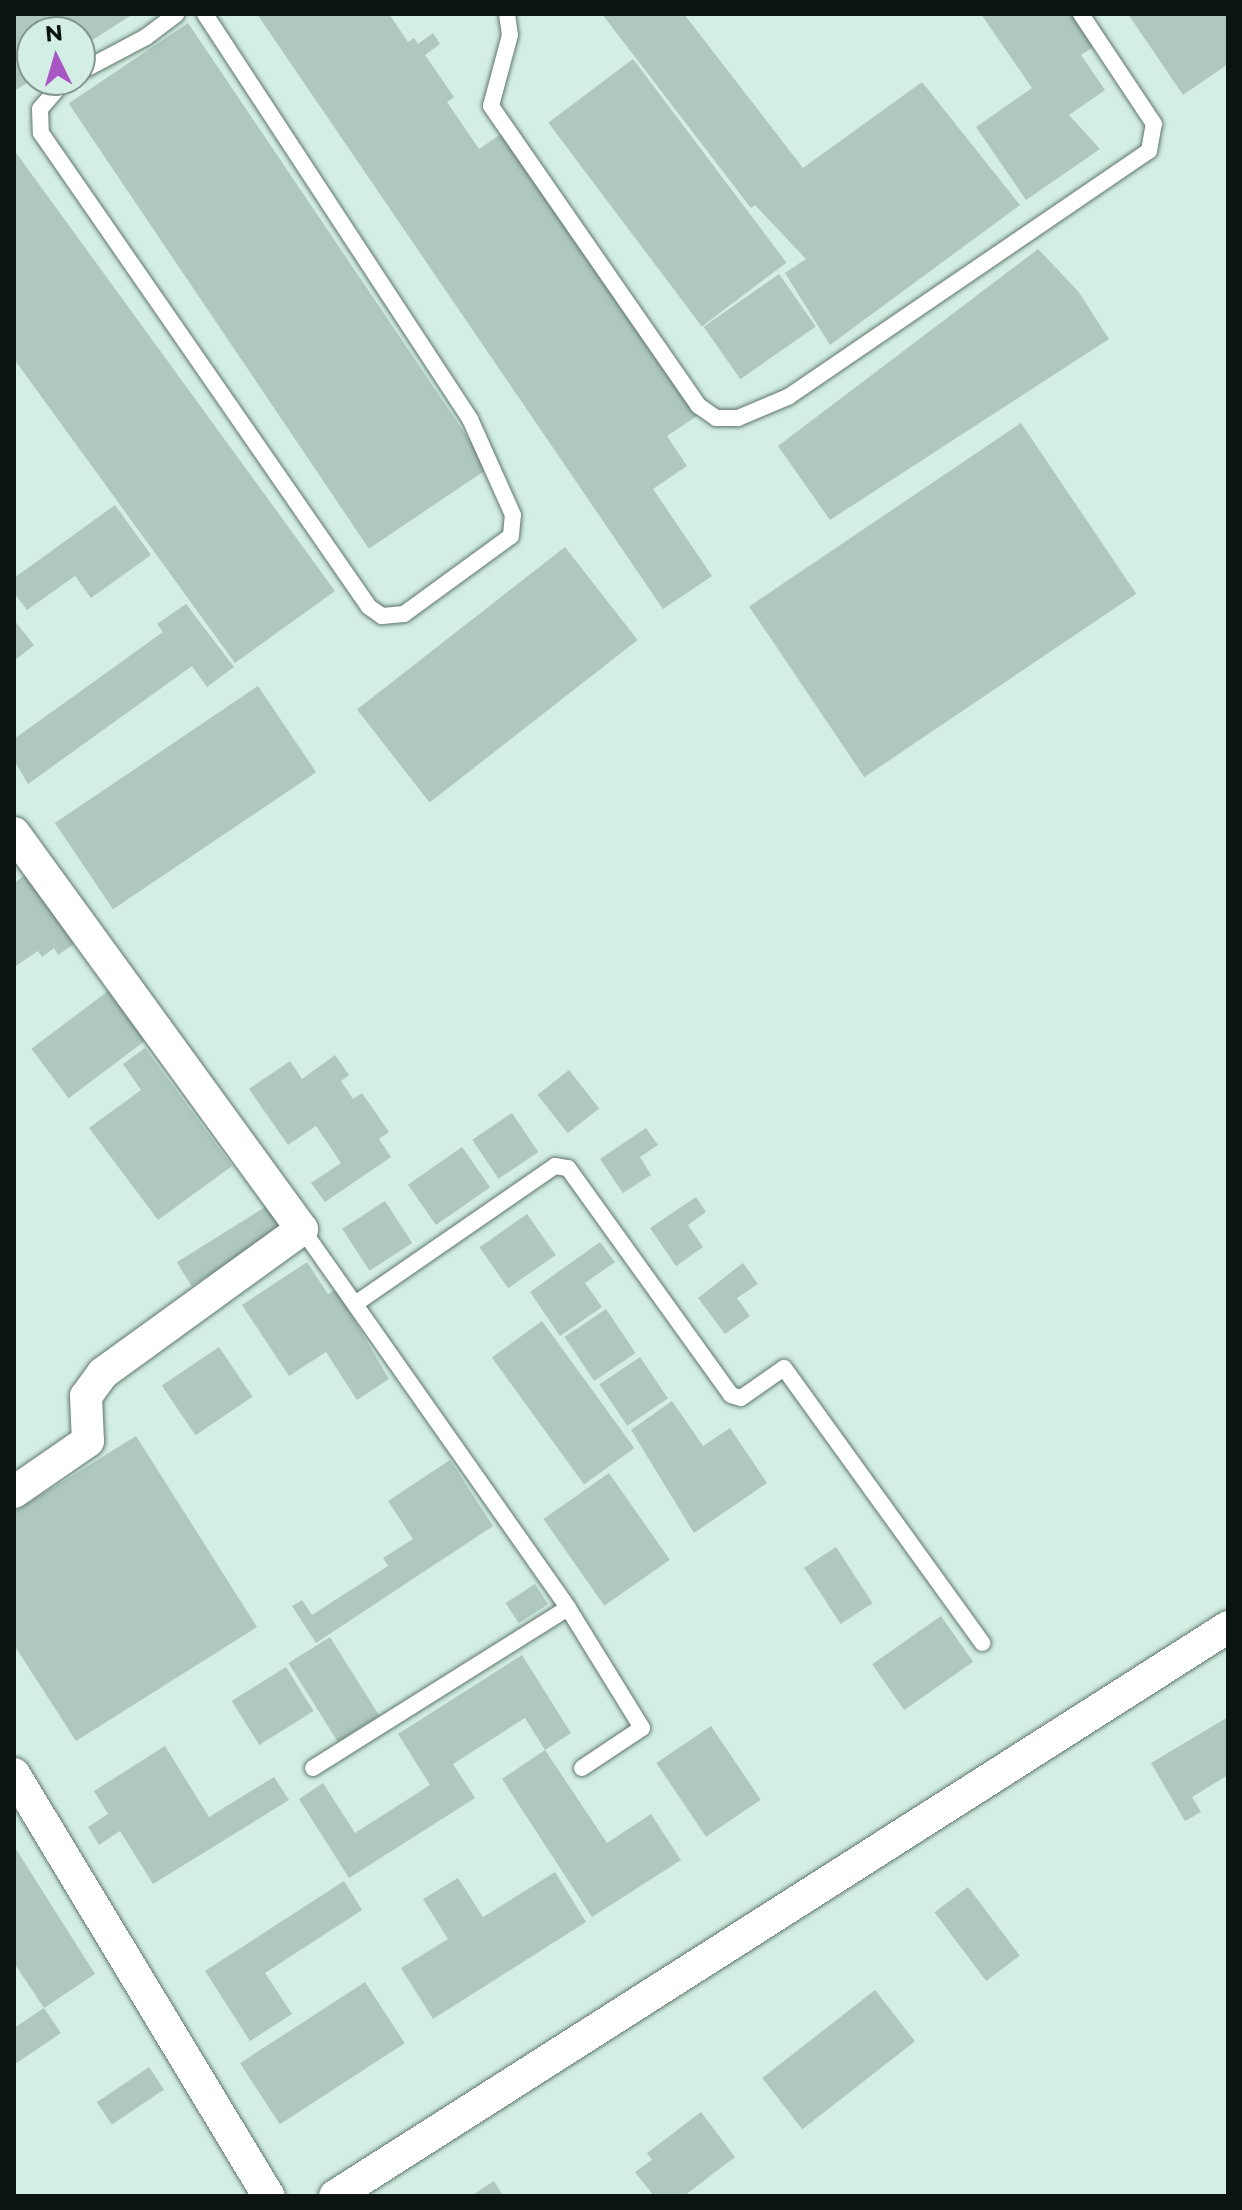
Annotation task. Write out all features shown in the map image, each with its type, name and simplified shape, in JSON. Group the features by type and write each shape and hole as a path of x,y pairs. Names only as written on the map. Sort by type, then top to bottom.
{"street":[{"path":"14,833 302,1229 103,1373 86,1396 88,1441 14,1492"},
{"path":"335,2196 1228,1627"},
{"path":"14,1774 269,2196"}],"lane":[{"path":"96,64 146,37 176,14"},
{"path":"51,96 40,109 41,133 369,607 382,616 404,614 511,536 513,515 470,419 205,14"},
{"path":"507,14 510,35 491,106 699,406 716,418 738,418 788,397 1149,151 1154,124 1081,14"},
{"path":"355,1304 555,1166 568,1168 731,1395 741,1398 784,1368 982,1643"},
{"path":"302,1229 568,1608 642,1728 582,1768"},
{"path":"313,1768 568,1608"}],"building":[{"path":"14,14 133,14 96,38 96,16 16,16 14,91"},
{"path":"257,14 389,14 408,42 414,38 418,44 433,33 440,44 425,55 454,97 447,102 479,149 504,132 697,416 667,436 687,466 653,489 712,576 663,609"},
{"path":"602,14 684,14 803,168 922,82 1020,205 830,345 785,273 806,259 755,205 751,208"},
{"path":"981,14 1073,14 1095,46 1081,55 1105,90 1069,115 1100,149 1026,200 976,127 1032,88"},
{"path":"1128,14 1228,14 1228,64 1183,95"},
{"path":"188,23 488,468 369,549 69,104 80,96 96,96 96,85"},
{"path":"633,59 786,263 702,326 548,123"},
{"path":"14,150 335,591 235,663 14,359"},
{"path":"1038,249 1078,291 1109,339 830,520 778,446"},
{"path":"779,274 816,326 740,379 704,327"},
{"path":"1021,423 1136,594 864,777 749,606"},
{"path":"115,505 151,555 91,598 75,576 27,610 14,593 14,578"},
{"path":"565,547 638,640 430,803 357,710"},
{"path":"186,604 234,667 207,687 192,666 28,784 14,760 14,739 163,632 157,624"},
{"path":"14,620 34,645 14,661"},
{"path":"258,686 316,772 113,909 55,823"},
{"path":"28,873 77,942 58,955 54,948 42,957 38,951 14,967 14,883"},
{"path":"108,991 145,1041 69,1098 31,1049"},
{"path":"145,1048 232,1166 158,1220 89,1128 141,1090 123,1064"},
{"path":"335,1055 349,1075 341,1081 353,1099 362,1093 389,1132 379,1139 391,1157 325,1202 311,1183 341,1163 316,1126 288,1145 249,1089 290,1061 302,1079"},
{"path":"569,1070 599,1109 568,1133 537,1095"},
{"path":"512,1113 538,1152 498,1179 472,1140"},
{"path":"646,1128 658,1145 640,1157 651,1175 623,1193 600,1159"},
{"path":"462,1147 490,1187 436,1225 408,1185"},
{"path":"696,1197 706,1212 688,1225 703,1247 676,1266 650,1228"},
{"path":"385,1201 412,1243 369,1271 342,1229"},
{"path":"270,1204 285,1228 192,1286 177,1262"},
{"path":"527,1214 556,1255 508,1288 479,1247"},
{"path":"600,1242 615,1262 585,1283 602,1307 560,1336 530,1292"},
{"path":"307,1262 328,1294 336,1289 389,1379 357,1400 326,1352 289,1376 242,1305"},
{"path":"743,1263 758,1284 737,1298 750,1316 725,1334 698,1298"},
{"path":"606,1309 636,1353 594,1381 565,1337"},
{"path":"542,1321 634,1448 584,1484 492,1357"},
{"path":"219,1347 253,1397 195,1435 162,1386"},
{"path":"640,1357 668,1398 627,1426 599,1384"},
{"path":"672,1401 703,1446 730,1428 767,1483 694,1533 631,1430"},
{"path":"136,1436 257,1627 76,1741 14,1645 14,1512"},
{"path":"450,1460 493,1526 316,1643 292,1606 302,1600 312,1615 388,1566 383,1558 413,1539 388,1501"},
{"path":"609,1473 670,1560 604,1606 543,1519"},
{"path":"836,1547 872,1603 841,1624 804,1568"},
{"path":"535,1584 548,1604 519,1623 506,1603"},
{"path":"941,1616 973,1662 904,1710 872,1664"},
{"path":"330,1637 379,1716 338,1742 288,1663"},
{"path":"522,1655 571,1733 545,1750 525,1718 453,1764 475,1798 349,1878 299,1799 323,1783 355,1833 430,1785 398,1734"},
{"path":"286,1667 314,1711 259,1745 232,1701"},
{"path":"1228,1717 1228,1775 1192,1797 1201,1812 1185,1821 1151,1763"},
{"path":"711,1726 761,1800 706,1837 656,1763"},
{"path":"165,1746 209,1817 274,1777 289,1800 153,1884 120,1831 99,1845 88,1827 108,1814 94,1791"},
{"path":"545,1750 607,1843 651,1814 681,1860 592,1917 502,1779"},
{"path":"14,1846 95,1974 44,2008 14,1963"},
{"path":"555,1872 586,1922 433,2019 401,1968 448,1939 423,1899 458,1878 483,1917"},
{"path":"344,1881 362,1910 265,1973 292,2014 250,2041 205,1971"},
{"path":"968,1887 1020,1956 986,1981 934,1912"},
{"path":"365,1982 405,2043 280,2124 240,2063"},
{"path":"875,1990 915,2041 802,2129 762,2078"},
{"path":"44,2008 61,2033 15,2064 14,2028"},
{"path":"149,2067 164,2089 112,2125 97,2102"},
{"path":"701,2112 735,2157 684,2196 654,2196 635,2172 652,2160 647,2153"},
{"path":"494,2181 503,2196 471,2196"}]}
